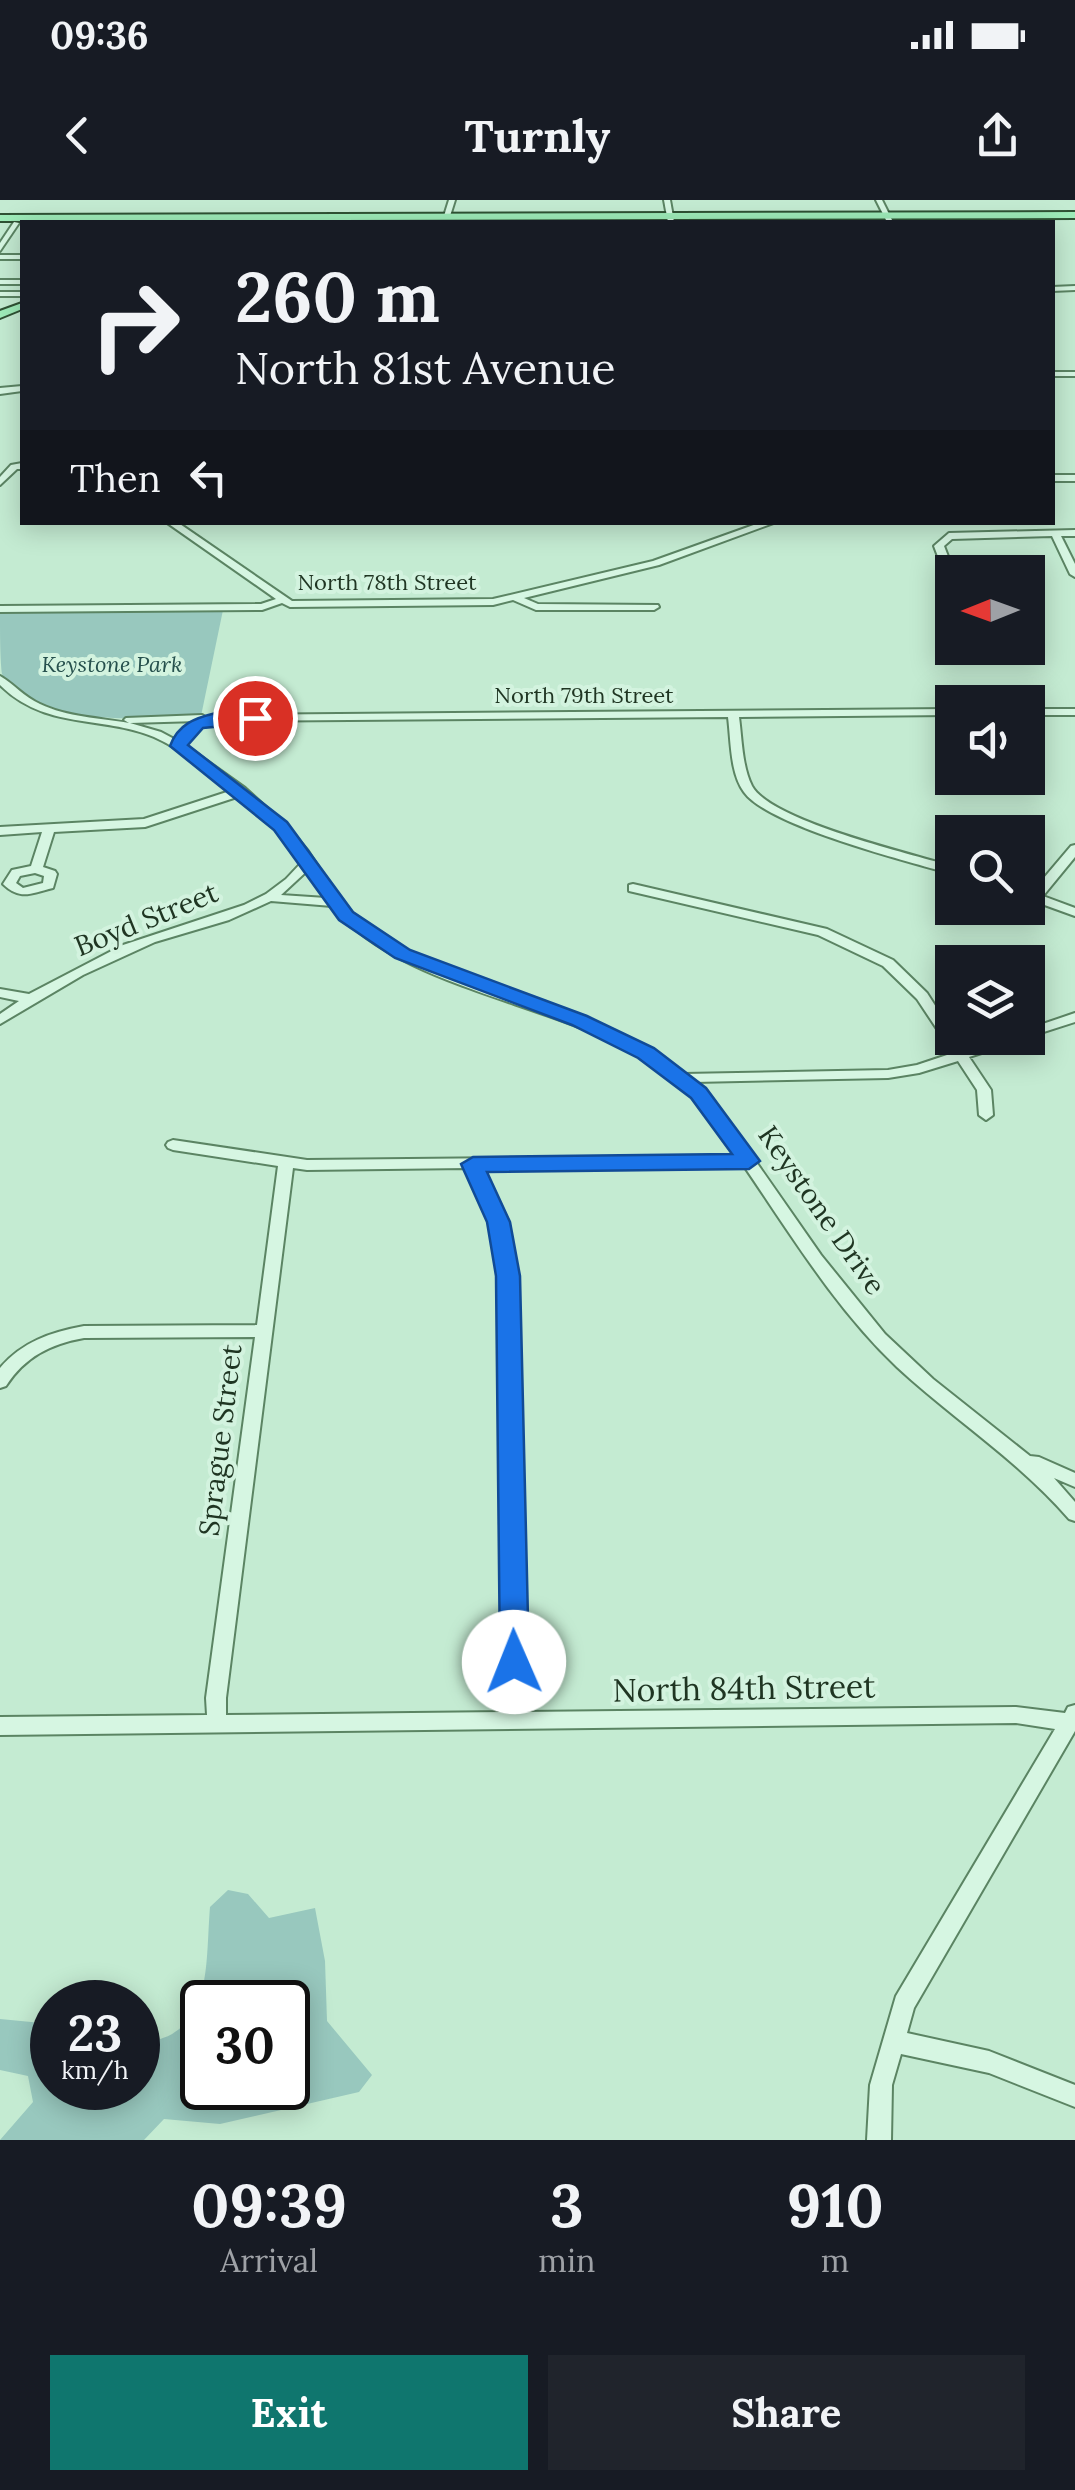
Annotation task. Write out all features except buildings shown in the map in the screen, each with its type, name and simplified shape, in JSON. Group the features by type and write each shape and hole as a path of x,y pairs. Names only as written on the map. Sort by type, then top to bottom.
{"main road":[{"path":"19,220 28,203"},
{"path":"0,221 252,220 298,204"},
{"path":"339,204 441,216"},
{"path":"252,220 276,205"},
{"path":"269,216 670,220 1075,217"}],"street":[{"path":"441,216 452,200"},
{"path":"666,200 670,220"},
{"path":"879,200 888,220"},
{"path":"0,248 19,220"},
{"path":"174,525 282,600"},
{"path":"514,597 656,562 763,525"},
{"path":"1054,533 1075,574"},
{"path":"942,555 938,546 943,538 965,534 1075,533"},
{"name":"North 78th Street","path":"0,609 262,607 282,600 460,604 514,597 536,607 654,607"},
{"name":"Keystone Drive","path":"0,679 16,698 38,709 148,730 178,746 281,826 332,902 364,930 402,954 604,1031 682,1078 713,1110 826,1273 880,1339 941,1398 1025,1459 1075,1514"},
{"name":"North 79th Street","path":"106,720 935,712"},
{"path":"1045,712 1075,712"},
{"path":"733,714 746,786 758,802 784,816 935,865"},
{"path":"178,746 189,728 216,718"},
{"path":"0,831 145,823 238,792"},
{"path":"36,869 49,829"},
{"path":"1045,882 1075,849"},
{"name":"Boyd Street","path":"0,1020 31,999 130,948 268,899 290,884 307,864"},
{"path":"633,888 822,932 862,948 910,982 935,1018"},
{"path":"268,899 293,896 332,902"},
{"path":"1045,901 1075,912"},
{"path":"0,993 31,999"},
{"path":"1045,1027 1075,1017"},
{"path":"682,1078 888,1074 961,1055 984,1090 986,1115"},
{"path":"173,1146 286,1164 749,1161"},
{"name":"Sprague Street","path":"217,1724 216,1698 261,1331 286,1164"},
{"path":"473,1164 498,1222 508,1276 515,1701 511,1721"},
{"path":"0,1382 13,1363 34,1347 79,1332 261,1331"},
{"path":"1025,1459 1075,1480"},
{"path":"879,2140 881,2085 904,2004 1072,1717"},
{"name":"North 84th Street","path":"0,1726 1072,1717"},
{"path":"894,2041 989,2062 1075,2096"}],"green space":[{"name":"Keystone Park","path":"223,610 201,716 122,718 63,713 36,705 16,692 2,674 0,612"},
{"path":"228,1890 248,1894 269,1918 315,1908 325,1961 327,2021 372,2075 359,2092 310,2103 310,1980 204,1980 210,1907"},
{"path":"0,2019 30,2022 30,2086 28,2076 0,2070"},
{"path":"180,2029 180,2110 281,2110 220,2124 164,2119 144,2140 0,2140 30,2105 30,2110 160,2110 163,2038"}],"route":[{"path":"255,718 216,718 196,724 182,735 178,746 281,826 332,902 346,916 402,954 579,1020 646,1053 699,1093 749,1161 473,1164 498,1222 508,1276 514,1662"}]}
